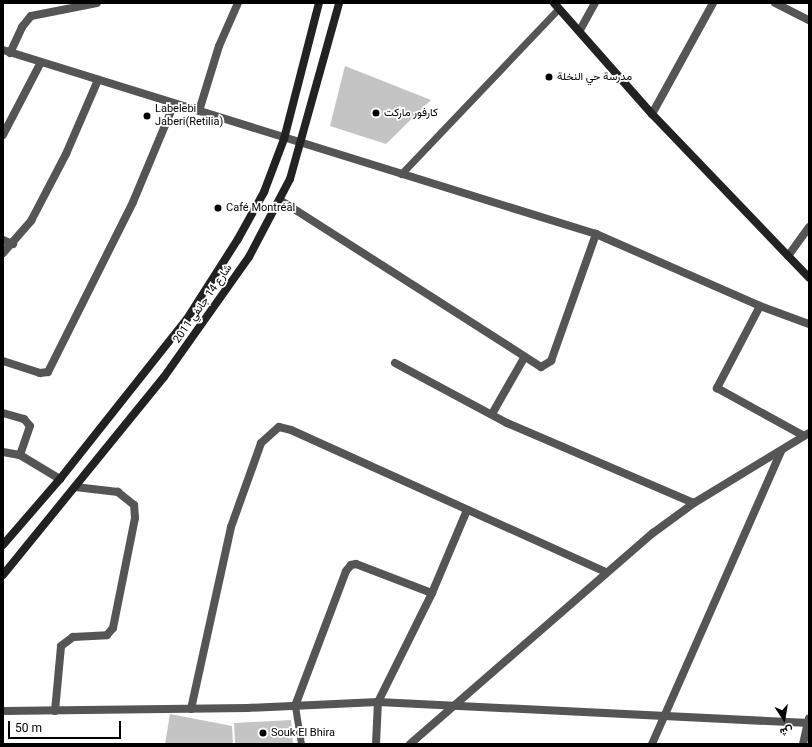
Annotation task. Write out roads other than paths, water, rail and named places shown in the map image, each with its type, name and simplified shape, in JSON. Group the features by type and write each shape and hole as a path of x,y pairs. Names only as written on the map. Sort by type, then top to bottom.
{"main road":[{"name":"شارع 14 جانفي 2011","path":"3,545 60,479 212,284 264,192 284,139 319,3"},
{"name":"شارع 14 جانفي 2011","path":"3,575 203,325 249,257 280,200 300,143 339,3"},
{"path":"557,6 580,30 652,114 809,278"}],"street":[{"path":"97,3 31,16 6,52 40,64 98,80 284,139 596,234 760,306 809,324"},
{"path":"198,111 219,46 238,3"},
{"path":"580,30 595,3"},
{"path":"652,114 713,3"},
{"path":"775,3 809,20"},
{"path":"3,135 40,64"},
{"path":"3,253 13,244 31,221 66,154 98,80"},
{"path":"3,360 40,373 48,372 133,202 174,104"},
{"path":"280,200 524,358 541,367 551,362 596,234"},
{"path":"788,256 809,227"},
{"path":"3,240 13,244"},
{"path":"410,744 458,705 605,572 694,503 781,451 806,434 717,388 760,306"},
{"path":"492,414 524,358"},
{"path":"394,363 492,414 694,503"},
{"path":"3,413 24,418 30,426 20,455"},
{"path":"191,709 231,526 261,443 270,433 279,427 291,430 605,572"},
{"path":"652,744 781,451"},
{"path":"3,452 20,455 60,479"},
{"path":"55,711 61,646 73,637 107,635 112,628 135,518 134,505 118,492 74,487"},
{"path":"376,744 378,702 432,593 467,510"},
{"path":"295,706 346,571 351,565 432,593"},
{"path":"3,711 191,709 378,702 458,705 664,717 809,722 803,744"}],"lane":[{"path":"401,174 557,6"},
{"path":"295,706 301,744"}],"place":[{"name":"مدرسة حي النخلة","path":"549,77"},
{"name":"كارفور ماركت","path":"376,113"},
{"name":"Labelebi Jaberi(Retilia)","path":"147,116"},
{"name":"Café Montréal","path":"218,208"},
{"name":"Souk El Bhira","path":"263,733"}]}
